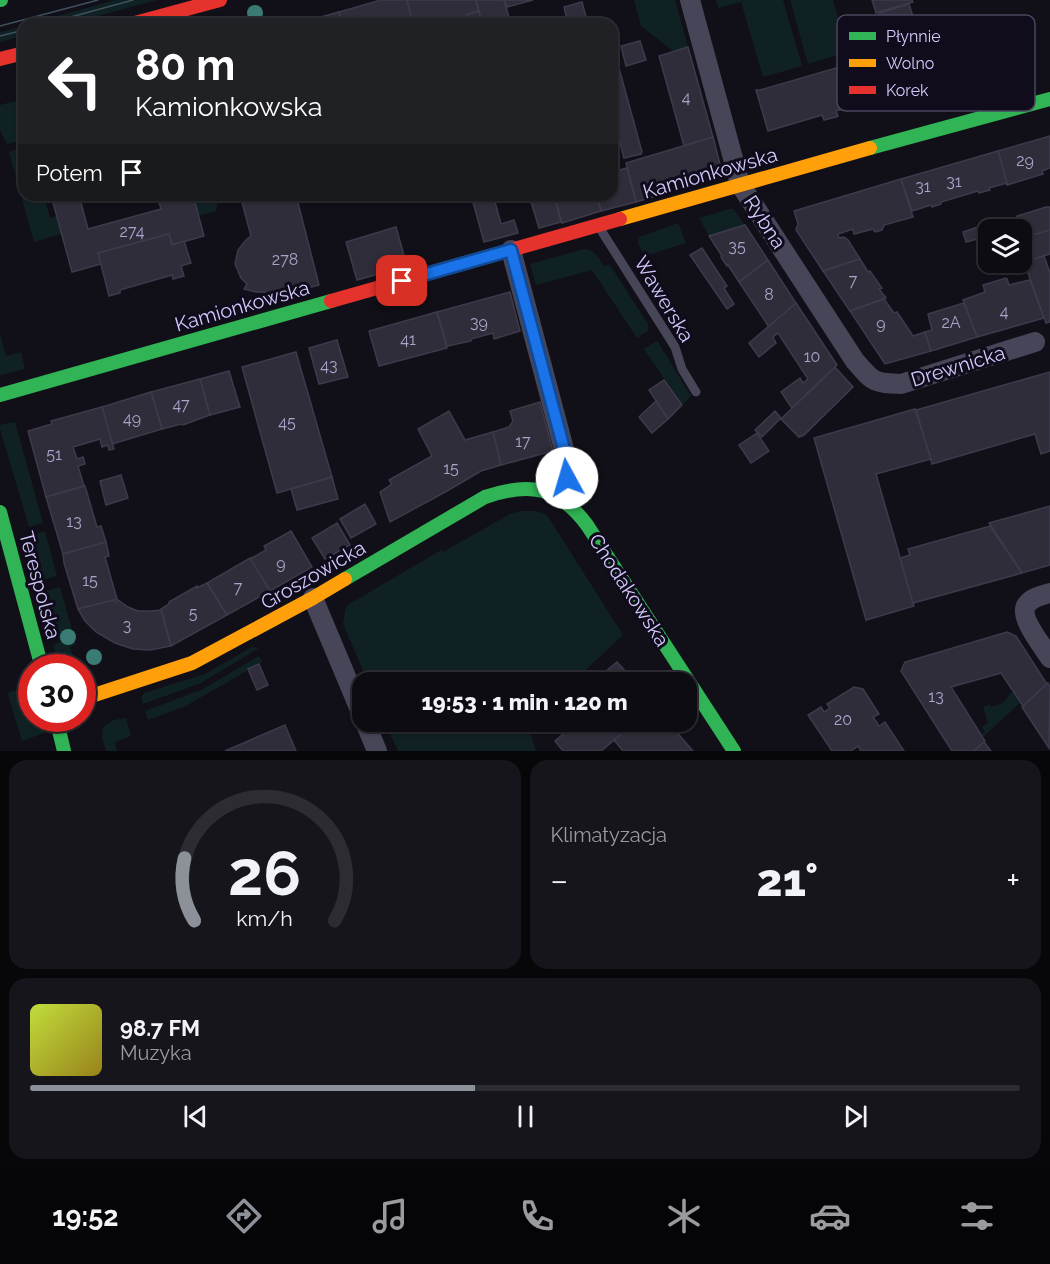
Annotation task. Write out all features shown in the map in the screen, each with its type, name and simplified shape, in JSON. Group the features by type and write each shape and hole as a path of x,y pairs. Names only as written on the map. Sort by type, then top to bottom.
{"street":[{"path":"153,18 220,0"},
{"name":"Rybna","path":"690,0 740,184 855,361 869,378 881,384"},
{"path":"0,59 18,54"},
{"name":"Kamionkowska","path":"1035,103 1050,99"},
{"name":"Kamionkowska","path":"0,395 740,184 1006,111"},
{"path":"511,250 568,464 567,478 559,497"},
{"name":"Drewnicka","path":"881,384 901,384 1035,342"},
{"name":"Groszowicka","path":"96,694 192,663 313,598 485,497 504,490 522,488 541,489 559,497"},
{"name":"Chodakowska","path":"559,497 576,510 734,751"},
{"name":"Terespolska","path":"0,513 38,654"},
{"path":"1048,593 1035,598 1023,610 1026,620 1050,658"},
{"path":"313,598 352,691"},
{"path":"59,732 64,751"},
{"path":"369,732 378,751"}],"lane":[{"name":"Wawerska","path":"598,225 675,347 682,369 696,392"}],"shaded area":[{"path":"115,0 157,0 90,18 51,18"},
{"path":"634,0 675,0 688,47 673,51 641,26"},
{"path":"716,0 783,0 802,66 763,77 741,2 718,8"},
{"path":"790,0 833,0 837,15 837,55 808,64"},
{"path":"18,28 18,38 0,42 0,32"},
{"path":"18,100 18,141 7,144 0,130 0,105"},
{"path":"18,149 18,184 9,152"},
{"path":"23,201 46,201 50,218 57,216 61,234 34,242"},
{"path":"194,201 218,201 216,211 198,216"},
{"path":"733,209 745,225 709,236 699,218"},
{"path":"678,223 686,243 645,256 638,244 639,237"},
{"path":"584,249 594,253 604,266 610,265 648,324 648,331 637,338 592,270 536,285 530,264"},
{"path":"0,334 6,356 21,352 25,369 0,375"},
{"path":"658,342 691,396 682,405 644,349"},
{"path":"15,422 43,523 29,527 0,429 0,425"},
{"path":"535,511 547,515 623,635 584,672 364,672 343,624 346,606 441,550 443,552 510,514"},
{"path":"45,531 57,576 42,580 30,536"},
{"path":"60,587 76,644 70,647 72,654 56,654 53,645 60,642 45,591"},
{"path":"252,647 259,648 201,683 143,704 141,698 144,693 205,674"},
{"path":"259,656 262,662 184,707 148,720 145,711 203,689"},
{"path":"18,690 18,728 8,695 9,692"},
{"path":"1013,691 1020,703 983,737 981,734 985,732 982,727 988,723 983,707 1003,703"},
{"path":"126,718 131,736 115,742 117,751 106,751 102,738 103,727 114,720"},
{"path":"19,732 44,732 44,733 22,741"},
{"path":"389,732 530,732 536,751 398,751"}],"building":[{"path":"381,0 407,0 412,18 340,18 339,12"},
{"path":"407,0 476,0 479,11 466,15 466,18 412,18"},
{"path":"476,0 504,0 509,18 480,18"},
{"path":"504,0 533,0 507,7"},
{"path":"872,0 912,0 913,2 876,13"},
{"path":"582,2 586,18 567,18 564,7"},
{"path":"909,4 912,15 880,15 879,13"},
{"path":"479,11 481,18 467,18 466,15"},
{"path":"339,12 340,18 317,18"},
{"path":"640,41 646,60 626,66 621,46"},
{"path":"688,47 713,137 684,146 659,56"},
{"path":"618,68 642,152 624,158 618,135"},
{"path":"837,68 836,111 838,116 824,120 822,115 768,131 756,90"},
{"path":"1050,136 1050,168 1042,171 1043,174 1007,185 998,151"},
{"path":"713,137 723,176 636,202 626,163"},
{"path":"998,151 1007,183 989,188 990,190 979,193 978,191 932,207 931,205 912,211 901,179"},
{"path":"627,168 636,202 601,211 598,201 618,201 618,170"},
{"path":"901,179 913,217 884,225 882,230 876,232 873,229 854,234 853,229 838,234 839,238 844,237 848,240 860,259 823,271 796,230 798,224 794,211"},
{"path":"53,201 81,201 88,229 161,209 159,201 195,201 204,236 172,245 169,234 98,253 101,264 72,272"},
{"path":"242,201 298,201 319,285 268,299 265,292 244,289 247,284 241,278 235,264 238,250 251,236"},
{"path":"473,201 498,201 495,202 501,224 514,220 518,233 484,242"},
{"path":"531,201 556,201 561,222 539,228"},
{"path":"556,201 598,201 601,211 562,223"},
{"path":"1050,207 1050,230 1032,235 1032,219 1016,219 1017,216"},
{"path":"745,225 768,260 739,282 709,236"},
{"path":"396,227 407,266 357,280 346,242"},
{"path":"978,227 978,239 966,242 963,232"},
{"path":"1050,230 1050,254 1032,260 1032,235"},
{"path":"169,234 172,245 184,241 191,263 181,266 184,276 173,279 172,275 120,290 120,293 109,296 98,253"},
{"path":"702,248 727,286 724,288 734,304 727,309 690,255"},
{"path":"1044,256 1050,273 1050,322 1046,323 1028,273 1032,273 1032,260"},
{"path":"860,259 882,288 879,289 886,298 850,311 823,271"},
{"path":"768,260 796,303 769,327 739,282"},
{"path":"1006,278 1009,285 1030,280 1044,318 977,337 963,300 985,292 983,285"},
{"path":"510,292 520,331 494,339 493,333 447,346 437,312"},
{"path":"884,299 894,313 897,312 913,336 925,332 931,351 885,364 850,311"},
{"path":"796,303 837,365 792,408 781,392 800,378 803,383 808,379 778,333 773,337 776,343 759,357 749,343"},
{"path":"964,303 977,337 931,351 925,332 932,330 928,314"},
{"path":"437,312 447,348 379,366 369,331"},
{"path":"337,340 348,377 319,384 309,348"},
{"path":"296,352 332,477 277,493 242,367"},
{"path":"835,367 853,387 804,435 799,437 781,419"},
{"path":"229,371 240,407 210,415 200,379"},
{"path":"1050,372 1050,451 1041,454 1035,434 932,464 916,410"},
{"path":"200,379 210,415 183,425 162,429 151,392"},
{"path":"664,380 682,405 668,419 649,390"},
{"path":"151,392 162,429 112,444 102,407"},
{"path":"656,401 668,419 652,433 639,417"},
{"path":"540,402 553,451 501,465 493,432 509,427 513,421 510,411"},
{"path":"102,407 114,449 109,450 108,445 102,447 100,439 73,447 77,459 83,457 85,464 78,466 84,486 46,497 28,431 52,424 51,421"},
{"path":"915,409 931,459 876,474 914,606 866,620 814,438"},
{"path":"449,411 465,440 493,432 501,465 481,471 390,522 380,492 392,484 389,480 432,456 418,429"},
{"path":"775,411 781,418 762,437 755,430"},
{"path":"757,433 769,451 751,463 739,445"},
{"path":"121,475 128,498 106,505 100,481"},
{"path":"332,477 338,499 297,510 291,489"},
{"path":"85,486 97,527 101,526 106,542 63,554 46,497"},
{"path":"365,504 376,524 351,538 340,519"},
{"path":"1050,506 1050,565 1022,573 989,523"},
{"path":"337,523 350,545 325,559 312,538"},
{"path":"990,526 1022,573 913,603 900,558 910,555 908,549"},
{"path":"291,531 312,567 270,591 250,559 266,550 264,546"},
{"path":"106,542 109,556 105,557 117,599 78,609 63,554"},
{"path":"250,558 270,591 227,615 207,583"},
{"path":"207,583 227,615 171,646 161,609 197,586 197,588"},
{"path":"114,600 138,611 161,610 171,646 150,650 133,649 115,643 96,632 85,621 78,609"},
{"path":"1007,632 1016,636 1047,684 1023,706 1001,673 951,687 985,741 974,751 952,751 901,671 905,662"},
{"path":"617,662 626,672 605,672"},
{"path":"259,664 268,685 257,690 248,669"},
{"path":"1048,683 1050,687 1049,748 1022,707"},
{"path":"854,687 863,689 879,714 873,717 879,726 885,722 904,751 861,751 858,746 851,751 832,751 808,715 821,707 824,712 830,708 827,704"},
{"path":"285,725 296,751 225,751"},
{"path":"565,732 624,732 601,751 563,751 555,741"},
{"path":"624,732 677,732 693,751 623,751 614,740"},
{"path":"984,742 991,751 974,751"}],"tram line":[{"path":"30,18 98,0"},
{"path":"67,18 133,0"},
{"path":"0,26 18,21"},
{"path":"0,36 18,32"}],"traffic: fast":[{"path":"1035,103 1050,99"},
{"path":"870,148 1006,111"},
{"path":"0,395 331,301"},
{"path":"345,579 485,497 501,492 529,489 554,495 565,502 587,525 734,751"},
{"path":"0,512 38,654"},
{"path":"59,732 64,751"}],"traffic: slow":[{"path":"620,219 870,148"},
{"path":"96,694 192,663 345,579"}],"traffic: jam":[{"path":"153,18 220,0"},
{"path":"0,59 18,54"},
{"path":"331,301 620,219"}],"route":[{"path":"402,281 511,250 568,464 567,478"}]}
